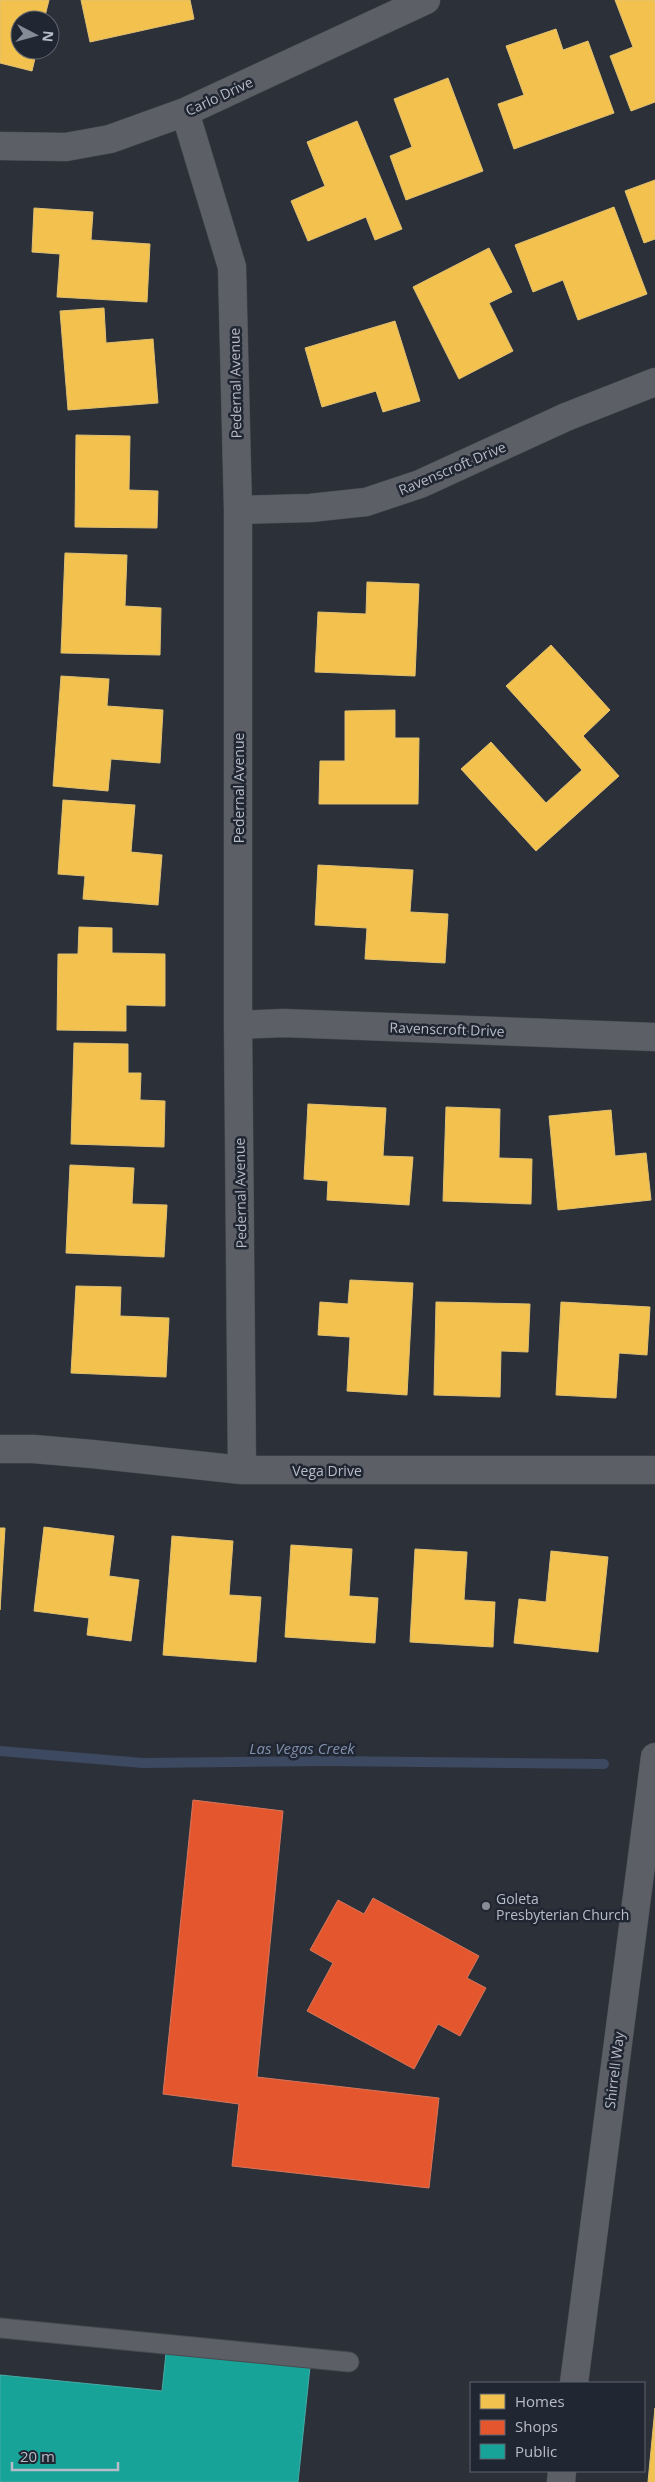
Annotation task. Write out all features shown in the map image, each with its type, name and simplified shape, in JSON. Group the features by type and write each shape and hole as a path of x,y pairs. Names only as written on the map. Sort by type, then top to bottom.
{"street":[{"name":"Carlo Drive","path":"0,146 66,147 110,139 186,112 426,0"},
{"name":"Pedernal Avenue","path":"186,112 232,267 238,510 238,1025 242,1470"},
{"name":"Ravenscroft Drive","path":"238,510 310,508 366,502 420,484 566,417 655,382"},
{"name":"Ravenscroft Drive","path":"238,1025 293,1024 655,1037"},
{"name":"Vega Drive","path":"0,1449 33,1449 92,1454 242,1470 655,1470"},
{"name":"Shirrell Way","path":"574,2382 655,1757"}],"lane":[{"path":"0,2328 349,2362"}],"building: Homes":[{"path":"0,0 49,0 46,10 10,10 10,60 35,60 32,71 0,63"},
{"path":"81,0 190,0 194,19 90,42"},
{"path":"615,0 655,0 655,102 631,111 610,56 633,47"},
{"path":"556,29 563,50 588,41 614,113 514,149 498,104 524,95 506,46"},
{"path":"448,78 483,171 406,200 390,156 412,147 394,99"},
{"path":"357,121 402,229 375,240 366,217 308,241 291,201 325,186 307,142"},
{"path":"655,180 655,239 644,243 625,191"},
{"path":"614,207 647,294 578,320 563,280 533,292 515,245"},
{"path":"34,208 93,212 91,240 150,244 147,302 57,297 60,254 32,252"},
{"path":"489,248 512,292 489,303 513,351 459,379 413,287"},
{"path":"104,308 106,343 153,339 158,403 68,410 60,311"},
{"path":"395,321 420,401 383,412 376,391 322,407 305,348"},
{"path":"76,435 130,436 129,490 158,491 157,528 75,527"},
{"path":"65,553 127,555 125,606 161,608 160,655 61,653"},
{"path":"367,582 419,584 415,676 315,672 318,612 366,614"},
{"path":"551,645 610,710 583,736 619,776 536,851 461,769 491,742 546,803 582,770 506,686"},
{"path":"61,676 109,679 107,706 163,710 160,763 111,759 108,791 53,786"},
{"path":"395,710 395,738 419,738 418,804 319,804 320,761 345,761 345,711"},
{"path":"63,800 135,805 131,852 162,855 158,905 83,899 85,876 58,874"},
{"path":"318,865 413,870 410,912 448,914 445,963 365,959 367,928 315,925"},
{"path":"79,927 112,928 112,953 165,954 165,1006 126,1005 126,1031 57,1030 58,954 78,954"},
{"path":"74,1043 128,1044 128,1073 141,1073 140,1100 165,1101 164,1147 71,1144"},
{"path":"308,1104 386,1108 383,1156 413,1157 409,1205 327,1200 328,1181 304,1179"},
{"path":"446,1107 500,1109 499,1158 532,1159 531,1204 443,1201"},
{"path":"611,1110 615,1156 646,1153 651,1200 558,1210 549,1116"},
{"path":"70,1165 134,1168 132,1204 167,1205 164,1257 66,1253"},
{"path":"350,1280 413,1283 407,1395 347,1391 350,1337 318,1335 320,1302 348,1304"},
{"path":"76,1286 121,1287 120,1316 169,1318 166,1377 71,1373"},
{"path":"436,1302 530,1304 528,1352 501,1351 500,1397 434,1395"},
{"path":"561,1302 650,1307 647,1355 619,1353 616,1398 556,1395"},
{"path":"44,1527 114,1536 109,1576 139,1580 131,1641 87,1635 89,1618 34,1611"},
{"path":"0,1528 5,1528 0,1610"},
{"path":"172,1536 233,1541 229,1595 261,1597 256,1662 163,1655"},
{"path":"291,1545 352,1549 349,1596 378,1598 375,1643 285,1637"},
{"path":"415,1549 467,1552 464,1600 495,1602 493,1647 410,1642"},
{"path":"551,1551 608,1557 598,1652 514,1643 519,1599 546,1602"},
{"path":"655,2408 655,2482 648,2482"}],"building: Shops":[{"path":"193,1800 283,1811 257,2077 439,2098 429,2188 232,2166 239,2104 163,2094"},
{"path":"373,1898 479,1956 467,1978 486,1988 460,2036 438,2024 414,2069 307,2011 333,1963 310,1950 338,1900 364,1914"}],"building: Public":[{"path":"166,2353 310,2367 298,2482 0,2482 0,2375 162,2391"}],"waterway":[{"name":"Las Vegas Creek","path":"0,1751 143,1763 327,1761 604,1764"}],"place":[{"name":"Goleta Presbyterian Church","path":"486,1906"}]}
